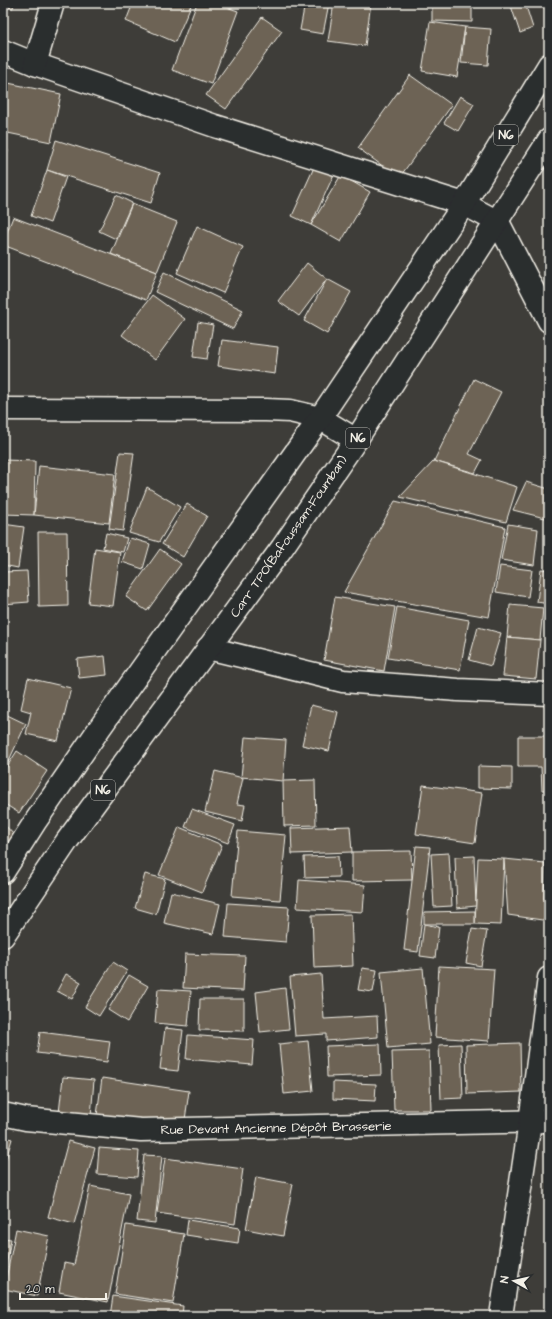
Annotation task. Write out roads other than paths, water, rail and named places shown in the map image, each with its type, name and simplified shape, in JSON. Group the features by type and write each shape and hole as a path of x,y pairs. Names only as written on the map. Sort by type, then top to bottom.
{"main road":[{"path":"35,64 53,3"},
{"path":"3,51 35,64 215,126 464,204 498,222 549,321"},
{"name":"N6","path":"3,872 35,822 91,741 320,418 464,204 549,65"},
{"name":"N6","path":"498,222 549,140"},
{"name":"Carr TPO(Bafoussam-Foumban)","path":"208,648 282,548 356,440 498,222"},
{"path":"3,409 290,411 320,418 356,440"},
{"path":"208,648 343,681 458,690 549,694"},
{"name":"N6","path":"3,936 66,841 208,648"},
{"path":"501,1316 540,1121 549,978"},
{"name":"Rue Devant Ancienne Dépôt Brasserie","path":"3,1114 26,1119 141,1130 540,1121"}]}
